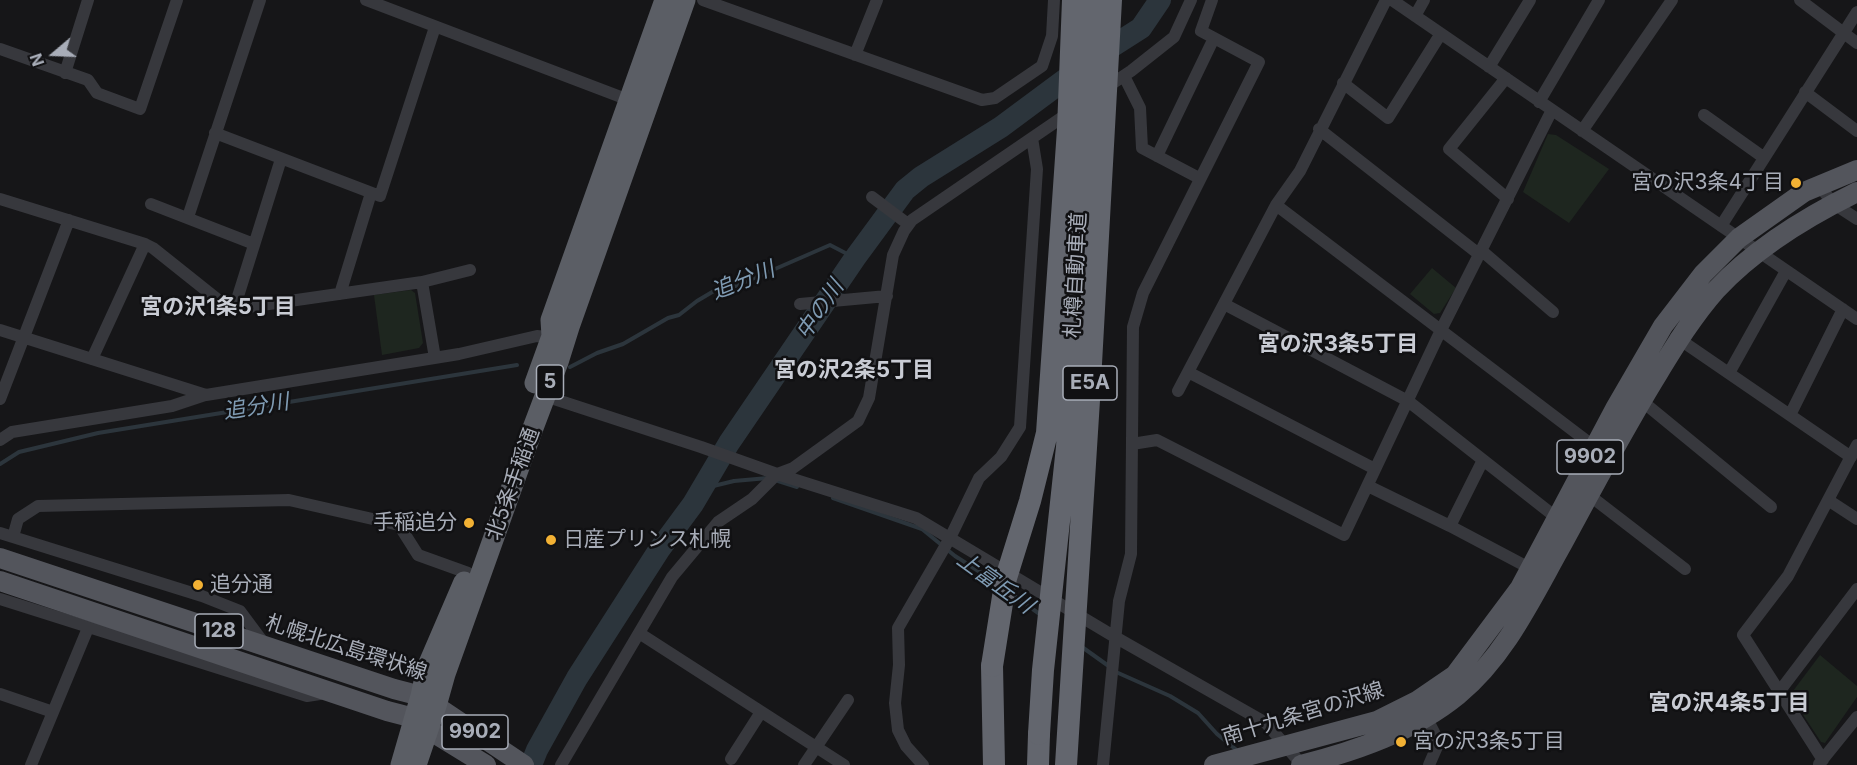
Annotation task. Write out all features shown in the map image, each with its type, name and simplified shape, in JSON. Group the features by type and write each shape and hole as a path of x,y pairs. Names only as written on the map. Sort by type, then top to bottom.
{"highway":[{"name":"北5条手稲通","path":"638,104 665,0"},
{"name":"北5条手稲通","path":"416,765 422,724 429,701 449,663 545,396 559,339 551,320 638,104 685,0"},
{"path":"994,765 992,666 1004,589 1047,433 1068,129 1072,0"},
{"name":"札樽自動車道","path":"1038,765 1043,670 1067,447 1091,0"},
{"name":"札樽自動車道","path":"1066,765 1111,0"},
{"name":"北5条手稲通","path":"429,701 427,668 468,573 559,339"},
{"name":"北5条手稲通","path":"401,765 422,724"}],"main road":[{"name":"南十九条宮の沢線","path":"1214,765 1421,709 1458,695 1498,654 1537,573 1634,395 1663,326 1703,274 1739,238 1803,192 1857,170"},
{"name":"南十九条宮の沢線","path":"1634,395 1716,290 1757,252 1817,212 1857,192"},
{"name":"南十九条宮の沢線","path":"1564,523 1589,495 1602,452"},
{"name":"札幌北広島環状線","path":"0,558 429,701"},
{"name":"128","path":"0,581 422,724"},
{"name":"9902","path":"429,701 518,761"},
{"name":"南十九条宮の沢線","path":"1302,765 1384,739 1421,709"},
{"name":"9902","path":"422,724 486,765"}],"street":[{"path":"65,73 88,0"},
{"path":"0,49 88,80 97,93 140,109 177,0"},
{"path":"188,217 260,0"},
{"path":"366,0 638,104"},
{"path":"703,0 982,100 995,98 1042,66 1052,36 1054,0"},
{"path":"855,55 877,0"},
{"path":"561,765 672,577 718,522 752,499 777,474 793,468 858,421 869,398 894,255 908,224 1124,76 1174,37 1191,0"},
{"path":"1103,765 1119,601 1131,554 1133,327 1143,293 1259,62 1201,31 1212,0"},
{"path":"1178,391 1276,205 1299,171 1386,0"},
{"path":"1392,0 1857,319"},
{"path":"1415,16 1424,0"},
{"path":"1489,67 1530,0"},
{"path":"1539,102 1599,0"},
{"path":"1800,0 1857,43"},
{"path":"1582,131 1668,1"},
{"path":"1721,226 1762,157 1857,12"},
{"path":"215,133 380,196 435,27"},
{"path":"1343,83 1388,118 1440,35"},
{"path":"1156,156 1214,38"},
{"path":"1124,76 1140,108 1142,148 1199,178"},
{"path":"1506,78 1449,149 1508,199"},
{"path":"1805,92 1857,131"},
{"path":"1132,444 1156,440 1344,535 1441,330 1552,110"},
{"path":"1704,115 1762,157"},
{"path":"1319,129 1481,253 1553,312"},
{"path":"923,765 906,746 898,730 895,703 899,665 898,628 950,538 980,478 1001,457 1020,428 1037,169 1032,138"},
{"path":"234,309 281,159"},
{"path":"1819,186 1834,204 1857,219"},
{"path":"340,294 371,193"},
{"path":"872,197 908,224"},
{"path":"1,203 69,220 145,243 227,307 234,309 422,282 470,270"},
{"path":"151,204 254,244"},
{"path":"1276,205 1602,452"},
{"path":"0,399 69,220"},
{"path":"92,359 145,243"},
{"path":"1729,374 1786,271"},
{"path":"422,282 435,358"},
{"path":"800,304 887,296"},
{"path":"1224,304 1408,401 1564,523"},
{"path":"1790,415 1843,309"},
{"path":"1663,326 1851,457"},
{"path":"0,330 206,395"},
{"path":"0,440 12,432 172,406 206,395 435,358 537,336 559,339"},
{"path":"1188,372 1376,469"},
{"path":"1634,395 1771,507"},
{"path":"545,396 916,518 1115,638 1266,723 1282,747 1302,765"},
{"path":"1857,445 1788,576 1743,635 1821,763 1857,717"},
{"path":"1450,526 1482,460"},
{"path":"1368,486 1450,526 1537,573"},
{"path":"1589,495 1684,569"},
{"path":"13,537 18,519 38,506 289,500 399,525 418,555 468,573"},
{"path":"1828,500 1857,519"},
{"path":"0,533 202,596 240,611 267,647"},
{"path":"1779,692 1857,589"},
{"path":"0,599 307,696 330,692"},
{"path":"32,765 88,628"},
{"path":"639,633 844,765"},
{"path":"0,694 53,712"},
{"path":"804,765 849,700"},
{"path":"1421,709 1438,742 1428,765"},
{"path":"731,759 761,712"}],"shaded area":[{"path":"1548,134 1556,135 1609,169 1569,223 1523,192"},
{"path":"1432,268 1456,288 1440,313 1434,314 1410,294"},
{"path":"411,290 415,293 423,343 419,348 382,355 374,295"},
{"path":"1820,655 1857,686 1857,697 1825,743 1821,742 1792,698 1793,691"}],"waterway":[{"name":"中の川","path":"531,765 577,678 659,550 693,504 729,443 855,258 905,190 921,177 1001,127 1094,58 1141,28 1160,0"},
{"name":"追分川","path":"570,367 597,353 623,344 668,318 679,315 724,285 736,286 830,245 855,258"},
{"name":"追分川","path":"0,464 19,452 98,433 517,365"},
{"name":"上富丘川","path":"701,489 734,481 768,478"},
{"name":"上富丘川","path":"775,480 797,487"},
{"name":"上富丘川","path":"833,498 922,529 955,556 997,583"},
{"name":"上富丘川","path":"1013,595 1041,615"},
{"name":"上富丘川","path":"1082,647 1110,667"},
{"name":"上富丘川","path":"1116,672 1170,696 1198,713 1217,734 1239,752"}],"place":[{"name":"宮の沢3条4丁目","path":"1796,183"},
{"name":"手稲追分","path":"469,523"},
{"name":"日産プリンス札幌","path":"551,540"},
{"name":"追分通","path":"198,585"},
{"name":"宮の沢3条5丁目","path":"1401,742"}],"district":[{"name":"宮の沢1条5丁目","path":"218,307"},
{"name":"宮の沢3条5丁目","path":"1338,344"},
{"name":"宮の沢2条5丁目","path":"854,370"},
{"name":"宮の沢4条5丁目","path":"1729,703"}]}
